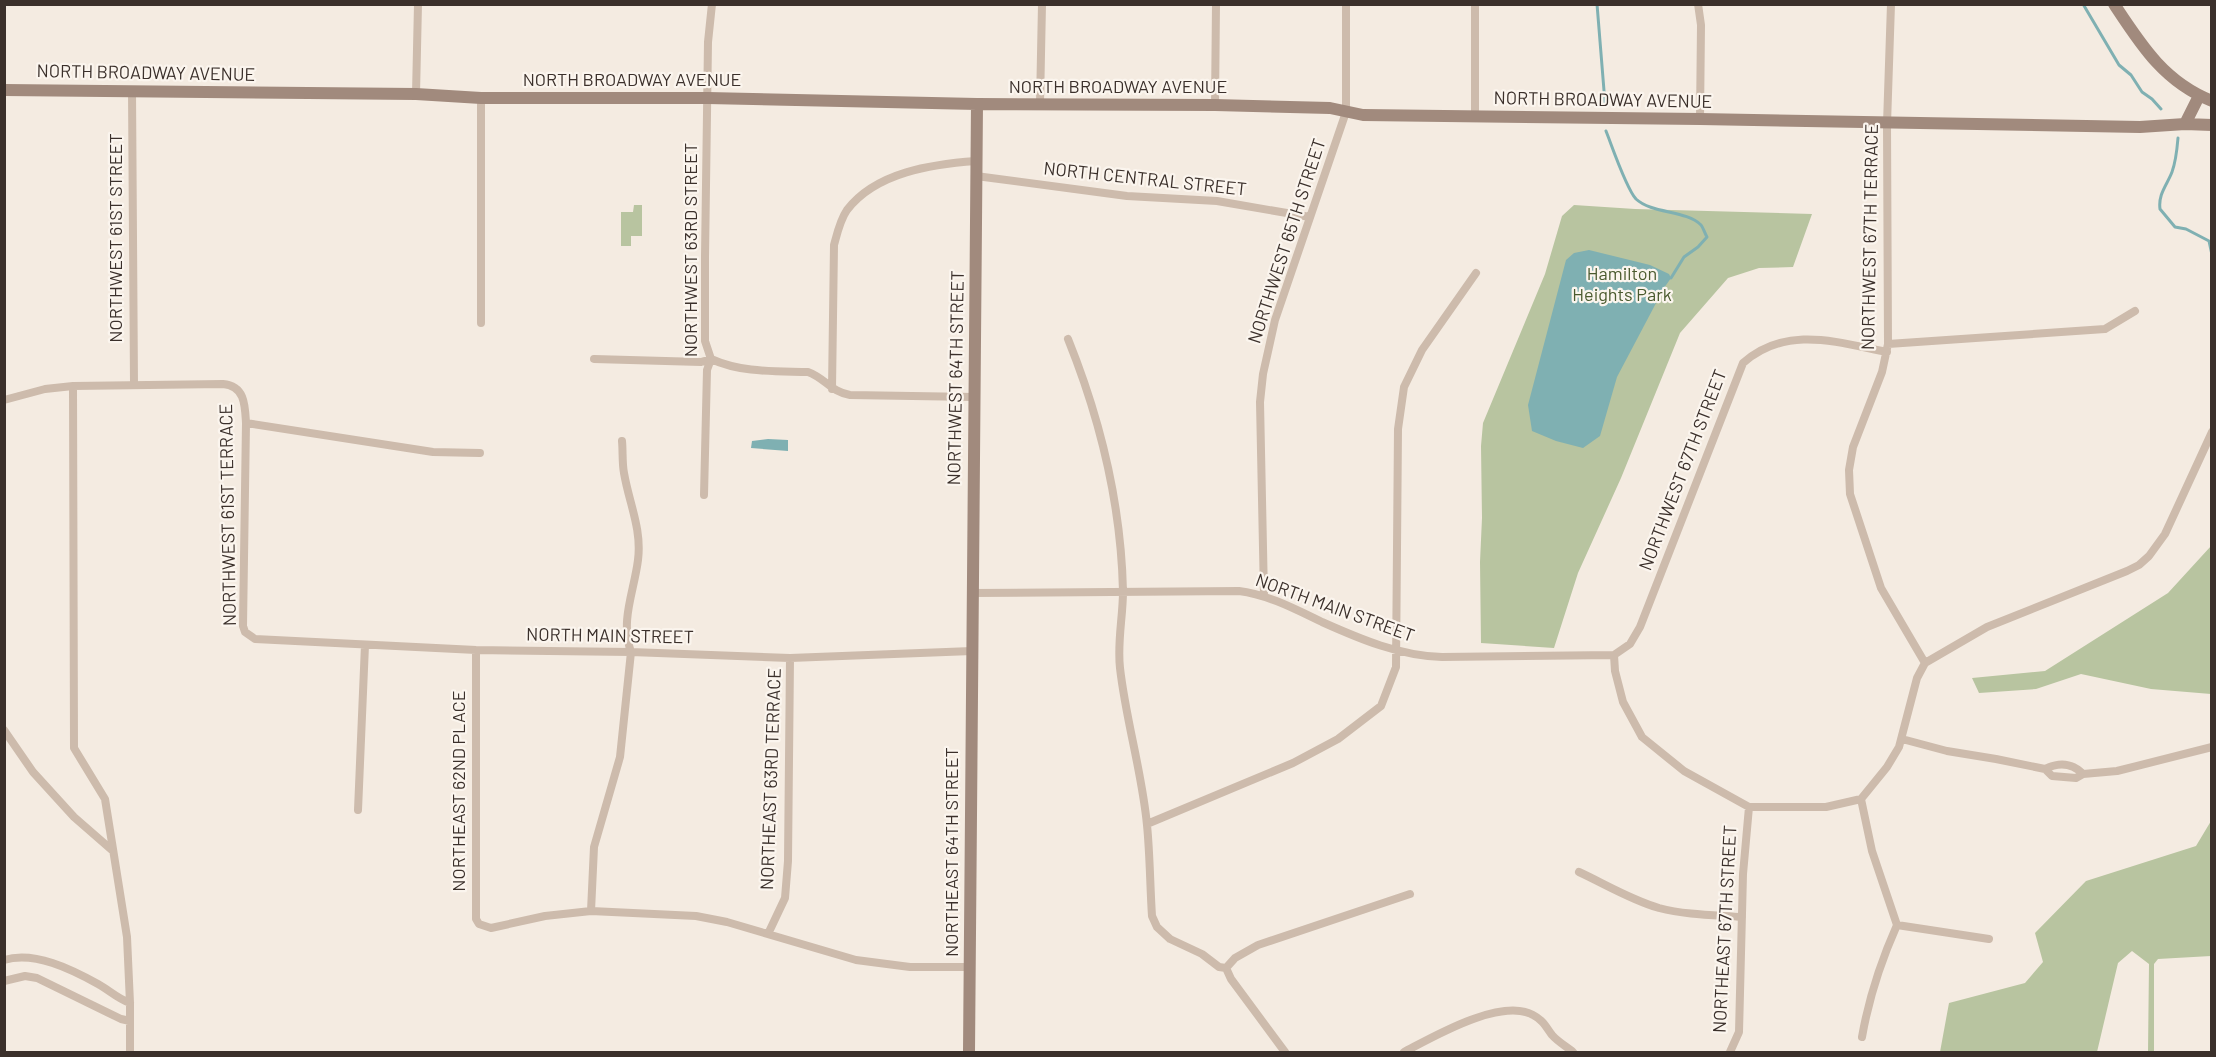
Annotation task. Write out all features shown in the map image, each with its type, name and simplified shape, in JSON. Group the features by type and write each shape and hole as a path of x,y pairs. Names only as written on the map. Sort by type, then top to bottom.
{"street":[{"path":"416,94 418,4"},
{"name":"NORTHWEST 63RD STREET","path":"704,495 706,370 711,359 705,341 705,183 709,34 712,4"},
{"path":"1040,104 1042,4"},
{"path":"1215,105 1216,4"},
{"name":"NORTHWEST 65TH STREET","path":"1264,596 1260,402 1263,374 1275,320 1346,112 1346,4"},
{"path":"1475,4 1475,116"},
{"path":"1698,4 1701,25 1700,119"},
{"name":"NORTHWEST 67TH TERRACE","path":"1891,4 1887,124 1887,348 1882,372 1853,447 1849,470 1850,494 1881,588 1925,663"},
{"path":"2114,4 2146,52 2171,77 2199,96 2211,101"},
{"name":"NORTH BROADWAY AVENUE","path":"4,90 416,94 482,98 708,98 977,104 1215,105 1330,108 1363,115 2140,127 2211,125"},
{"name":"NORTHWEST 61ST STREET","path":"132,91 134,384"},
{"path":"2185,124 2199,96"},
{"path":"482,98 482,323"},
{"name":"NORTHWEST 64TH STREET","path":"972,651 977,104"},
{"path":"832,389 834,246 846,211 871,190 909,170 976,161"},
{"name":"NORTH CENTRAL STREET","path":"976,176 1120,195 1216,201 1310,217"},
{"path":"1147,824 1267,774 1338,739 1381,706 1396,667 1398,429 1404,387 1422,350 1476,273"},
{"name":"NORTHWEST 67TH STREET","path":"1614,655 1630,644 1637,633 1743,363 1765,347 1785,340 1829,341 1887,348 2105,329 2135,311"},
{"path":"1068,339 1093,405 1111,474 1120,534 1123,592 1119,635 1120,667 1147,824 1152,916 1157,927 1170,939 1202,954 1219,967 1226,968"},
{"path":"594,359 701,362 711,359 743,370 808,372 816,375 832,389 842,394 974,397"},
{"path":"4,400 17,395 73,386 134,384"},
{"name":"NORTHWEST 61ST TERRACE","path":"134,384 229,384 240,391 245,403 246,423 243,626 249,636"},
{"path":"73,386 74,748 105,799 127,937 130,1053"},
{"path":"246,423 433,452 480,453"},
{"path":"1749,807 1826,807 1861,799 1887,767 1902,739 1917,678 1925,663 1987,627 2127,571 2144,560 2158,546 2165,534 2211,432"},
{"path":"622,441 624,474 635,516 638,559 627,612 631,652 620,757 594,847 591,911 696,916 728,922 830,954 883,964 910,967 970,967"},
{"name":"NORTH MAIN STREET","path":"972,593 1239,591 1264,596 1343,631 1397,651 1422,657 1614,655"},
{"name":"NORTH MAIN STREET","path":"249,636 255,639 476,650 631,652 790,658 972,651"},
{"path":"358,810 365,645"},
{"name":"NORTHEAST 62ND PLACE","path":"476,650 476,919 485,927 491,928 545,916 591,911"},
{"name":"NORTHEAST 64TH STREET","path":"969,1053 972,651"},
{"name":"NORTHEAST 67TH STREET","path":"1614,655 1615,671 1623,702 1642,737 1683,771 1749,807 1745,845 1739,1032 1730,1053"},
{"name":"NORTHEAST 63RD TERRACE","path":"768,934 785,898 790,658"},
{"path":"4,730 33,772 74,817 113,851"},
{"path":"1902,739 1947,752 1996,759 2045,770 2052,776 2076,778 2083,774 2117,771 2211,747"},
{"path":"1861,799 1872,851 1897,925 1883,957 1868,1003 1862,1037"},
{"path":"1579,872 1639,901 1659,908 1742,917"},
{"path":"1226,968 1235,958 1258,945 1410,894"},
{"path":"1897,925 1989,939"},
{"path":"4,960 23,957 44,959 97,983 130,1003"},
{"path":"1226,968 1232,980 1285,1053"},
{"path":"4,981 26,976 37,978 121,1019 130,1021"},
{"path":"1404,1053 1462,1022 1517,1010 1540,1019 1552,1035 1573,1053"}],"green space":[{"path":"634,205 642,205 642,236 631,236 631,246 621,246 621,212 633,212"},
{"name":"Hamilton Heights Park","path":"1574,205 1812,214 1793,267 1759,268 1728,278 1680,333 1621,478 1578,573 1554,648 1481,643 1483,423 1545,274 1562,216"},
{"path":"2211,546 2211,694 2151,689 2081,674 2036,689 1979,693 1972,678 2045,671 2168,593"},
{"path":"2211,821 2211,956 2158,959 2154,964 2154,1052 2148,1052 2149,964 2132,951 2118,963 2097,1052 1940,1052 1949,1003 2025,983 2043,962 2035,933 2086,881 2196,846"}],"water":[{"path":"1589,250 1650,265 1669,274 1671,278 1617,377 1600,436 1583,448 1556,441 1532,431 1528,405 1566,260 1574,253"},
{"path":"788,440 788,451 751,448 752,441"}],"waterway":[{"path":"1597,4 1605,103"},
{"path":"2083,4 2119,65 2131,75 2142,92 2161,109"},
{"path":"1606,131 1624,177 1636,199 1651,207 1695,220 1702,226 1707,237 1684,257 1671,278"},
{"path":"2178,138 2172,172 2162,194 2160,209 2175,227 2186,229 2209,241 2212,255"}]}
